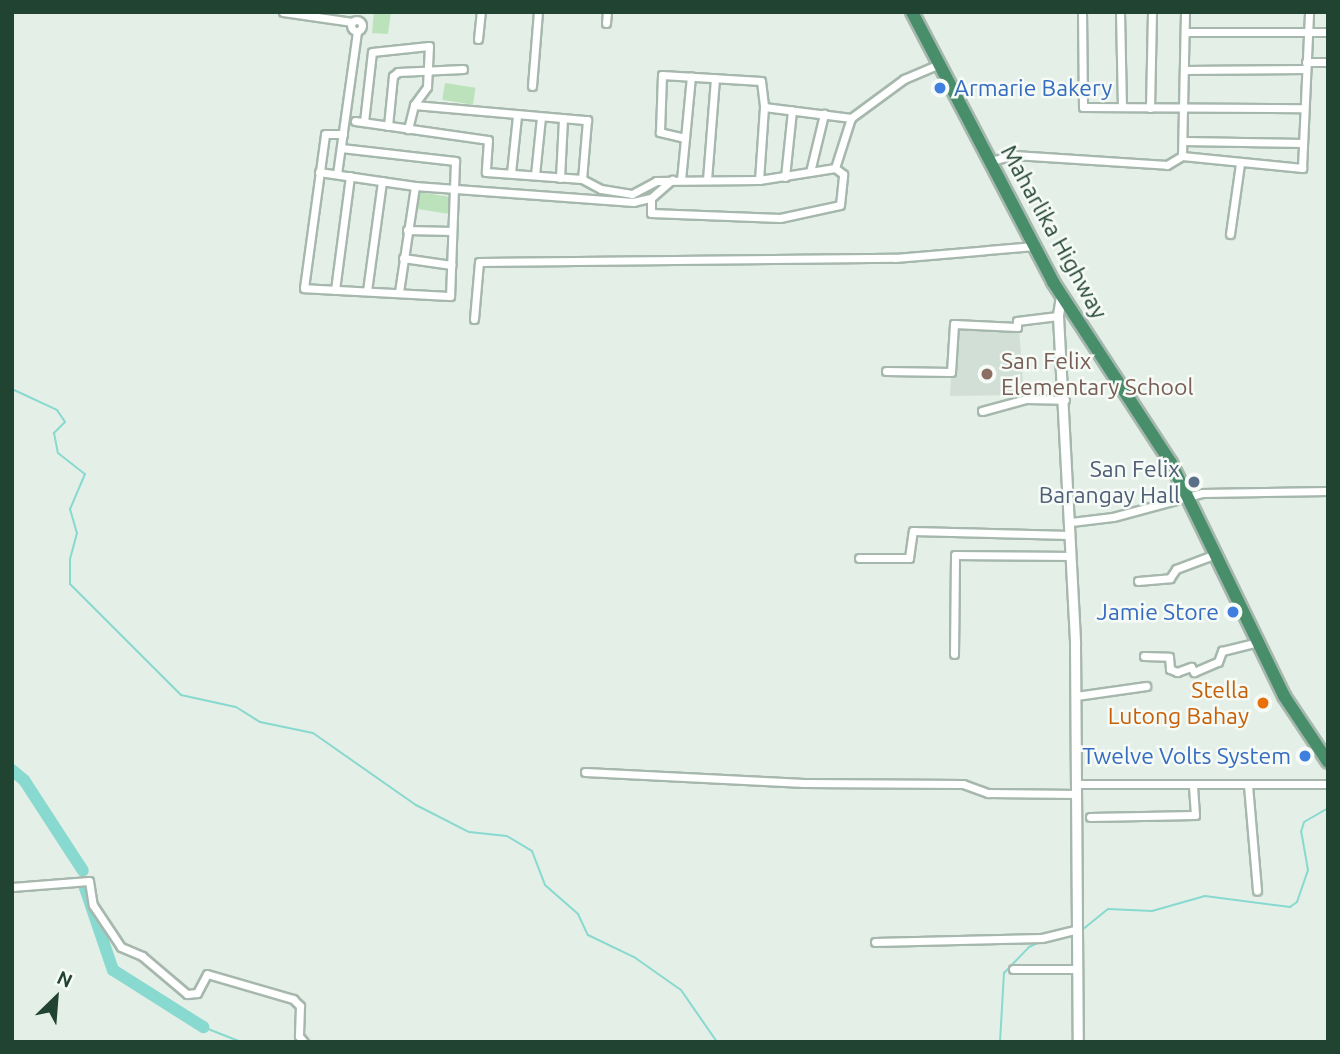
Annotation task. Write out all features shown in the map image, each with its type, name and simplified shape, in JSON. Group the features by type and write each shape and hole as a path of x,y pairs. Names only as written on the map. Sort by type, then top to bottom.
{"highway":[{"name":"Maharlika Highway","path":"912,12 1061,296 1150,428 1189,499 1284,696 1328,762"}],"street":[{"path":"283,12 357,18 363,27 357,32 337,174"},
{"path":"478,39 481,12"},
{"path":"532,86 538,12"},
{"path":"606,23 607,12"},
{"path":"1082,12 1083,107 1304,108"},
{"path":"1120,12 1122,107"},
{"path":"1150,108 1152,12"},
{"path":"1182,156 1185,12"},
{"path":"991,161 1014,155 1167,165 1182,156 1240,164 1302,168 1308,12"},
{"path":"1186,32 1328,32"},
{"path":"408,129 414,105 428,87 429,46 372,52 360,122 408,129 488,140 486,172 582,179 601,189 632,194 656,181 759,180 835,168 842,174 840,205 780,218 651,213 651,198"},
{"path":"1184,70 1328,62"},
{"path":"835,168 851,118 904,79 941,64"},
{"path":"387,126 393,76 428,68 463,69"},
{"path":"685,138 660,132 662,75 761,80 764,107 759,180"},
{"path":"319,172 453,189 633,202 651,198 677,180 685,138 691,76"},
{"path":"707,180 715,78"},
{"path":"414,105 587,120 582,179"},
{"path":"764,107 851,118"},
{"path":"785,177 792,110"},
{"path":"810,172 824,114"},
{"path":"511,173 517,116"},
{"path":"535,175 541,117"},
{"path":"560,178 563,118"},
{"path":"341,148 455,162 450,296 304,288 325,134 343,134"},
{"path":"1183,141 1303,144"},
{"path":"1230,234 1240,164"},
{"path":"335,290 350,176"},
{"path":"367,291 382,181"},
{"path":"399,292 415,186"},
{"path":"407,230 452,231"},
{"path":"474,318 480,262 867,259 1034,246"},
{"path":"403,258 451,265"},
{"path":"1061,296 1058,316 1071,522 1076,696 1078,789 1075,930 1078,1042"},
{"path":"886,371 951,372 954,324 1017,327 1017,321 1058,316"},
{"path":"982,411 1026,399 1065,400"},
{"path":"1071,522 1189,499 1202,494 1328,491"},
{"path":"859,558 909,558 913,531 1070,535"},
{"path":"1138,582 1170,578 1176,569 1216,554"},
{"path":"954,654 955,555 1071,556"},
{"path":"1144,656 1169,657 1170,669 1177,672 1191,667 1194,672 1218,662 1222,651 1258,642"},
{"path":"1076,696 1146,686"},
{"path":"584,772 804,783 963,784 988,793 1193,785 1328,784"},
{"path":"1090,817 1195,815 1193,785"},
{"path":"1248,785 1257,891"},
{"path":"12,887 89,881 93,905 121,947 142,956 187,994 197,993 206,974 293,999 300,1006 299,1036 304,1042"},
{"path":"875,942 1042,938 1075,930"},
{"path":"1013,969 1076,969"}],"shaded area":[{"name":"San Felix Elementary School","path":"954,324 1019,328 1024,395 950,396"}],"green space":[{"path":"374,12 391,12 388,34 372,33"},
{"path":"445,83 476,88 473,105 442,100"},
{"path":"419,192 451,197 448,214 416,209"}],"waterway":[{"path":"12,389 57,410 65,422 54,433 58,453 85,474 70,509 77,533 70,560 70,584 181,695 236,707 260,722 313,733 416,805 469,832 507,836 532,851 545,885 578,914 588,935 634,957 681,990 717,1042"},
{"path":"12,770 24,780 83,871"},
{"path":"1082,930 1108,909 1152,911 1205,896 1290,907 1297,902 1308,870 1301,832 1304,822 1328,808"},
{"path":"84,885 113,970 203,1027"},
{"path":"1000,1042 1004,973 1029,947 1042,941"},
{"path":"203,1027 241,1042"}],"place":[{"name":"Armarie Bakery","path":"940,88"},
{"name":"San Felix Elementary School","path":"987,374"},
{"name":"San Felix Barangay Hall","path":"1194,482"},
{"name":"Jamie Store","path":"1233,612"},
{"name":"Stella Lutong Bahay","path":"1263,703"},
{"name":"Twelve Volts System","path":"1305,756"}]}
